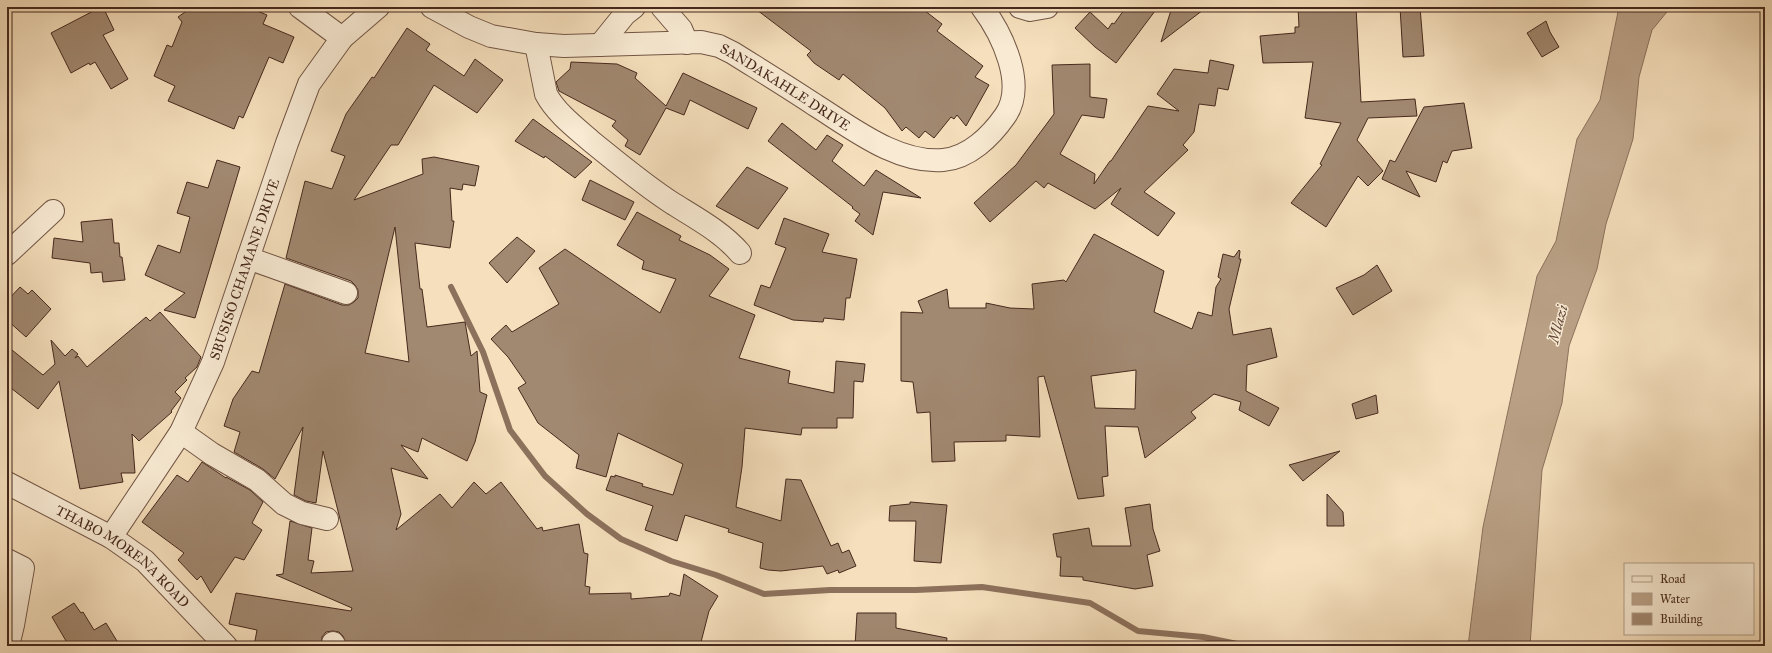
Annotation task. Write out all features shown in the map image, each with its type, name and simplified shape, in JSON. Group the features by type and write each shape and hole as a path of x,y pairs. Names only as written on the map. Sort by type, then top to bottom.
{"street":[{"path":"300,7 342,38"},
{"name":"SBUSISO CHAMANE DRIVE","path":"111,537 181,432 213,362 287,143 309,84 342,38 378,7"},
{"name":"SANDAKAHLE DRIVE","path":"432,7 469,27 491,36 536,44 564,46 701,42 718,46 733,53 878,144 915,158 943,160 956,158 969,151 994,133 1009,110 1014,87 1011,65 998,34 982,7"},
{"path":"600,45 625,14 634,7"},
{"path":"662,7 681,29 686,43"},
{"path":"1020,7 1030,10 1046,7"},
{"path":"536,44 546,94 549,101 570,123 616,162 668,200 730,241 740,253"},
{"path":"7,254 53,210"},
{"path":"248,258 346,293"},
{"path":"181,432 212,454 257,480 284,504 302,513 328,519"},
{"name":"THABO MORENA ROAD","path":"7,483 111,537 145,561 226,646"},
{"path":"7,560 23,568 8,646"}],"water":[{"name":"Mlazi","path":"1619,7 1671,7 1652,30 1639,77 1633,139 1606,224 1597,269 1569,346 1562,403 1542,470 1530,646 1468,646 1483,527 1537,276 1556,241 1577,139 1600,100"}],"building":[{"path":"103,7 114,30 103,35 128,79 111,89 95,62 90,65 89,63 71,73 51,33"},
{"path":"192,7 247,7 267,15 263,24 294,37 283,63 269,57 243,118 239,116 234,129 168,101 175,86 154,76 167,45 172,47 182,22 178,17"},
{"path":"753,7 920,7 942,24 937,31 983,66 975,77 989,85 966,126 957,115 954,119 951,117 934,138 925,131 919,138 906,127 902,131 885,108 843,74 839,80 814,63 807,55 811,51"},
{"path":"1126,7 1158,7 1116,63 1095,47 1075,28 1090,12 1108,29 1112,23 1114,24"},
{"path":"1172,7 1207,7 1161,42"},
{"path":"1298,7 1356,7 1361,102 1415,99 1417,116 1368,118 1357,140 1383,171 1368,186 1358,176 1326,227 1291,203 1322,165 1320,164 1341,123 1305,118 1313,62 1263,63 1260,36 1295,33 1295,27 1299,27"},
{"path":"1400,7 1420,7 1424,56 1403,57"},
{"path":"1546,21 1550,32 1559,47 1542,57 1527,33"},
{"path":"407,28 430,44 426,50 464,76 475,59 503,80 477,113 434,85 398,145 391,145 354,200 423,174 422,159 434,157 479,166 475,186 463,184 462,190 450,188 452,221 454,221 450,248 415,243 420,289 422,289 427,327 465,322 471,356 477,351 480,392 487,395 475,442 467,461 422,438 418,452 401,445 428,479 391,468 401,514 396,530 440,494 452,508 474,482 486,494 501,482 537,529 542,527 543,531 579,524 584,553 588,554 585,586 590,587 589,594 631,593 631,599 669,596 670,593 680,596 684,574 718,596 709,611 700,646 347,646 343,636 339,632 333,631 326,632 322,637 321,646 254,646 257,630 229,624 236,593 351,611 352,608 276,575 283,574 290,521 312,528 308,560 314,561 311,573 353,571 323,451 316,503 306,501 294,495 303,427 275,479 263,469 234,452 240,432 224,426 233,399 252,371 259,373 285,284 342,305 349,305 358,298 358,290 351,281 286,258 305,181 332,189 345,156 331,151 346,114 372,77 374,78","holes":["395,227 409,362 365,353"]},
{"path":"1210,60 1234,65 1228,90 1218,88 1215,106 1199,104 1194,132 1183,145 1188,150 1144,192 1175,213 1158,236 1111,204 1121,188 1095,209 1048,183 1044,188 1036,181 990,222 974,203 1016,165 1054,114 1052,65 1090,64 1090,97 1107,99 1104,118 1082,115 1060,154 1095,174 1094,184 1148,106 1179,111 1157,94 1174,69 1208,73"},
{"path":"571,62 617,64 637,73 635,78 666,106 683,73 757,108 748,129 690,100 684,115 666,108 640,155 625,146 628,140 612,126 616,121 559,91 556,82 570,69"},
{"path":"1464,103 1472,148 1452,151 1447,163 1443,161 1436,182 1406,171 1420,197 1382,179 1390,160 1395,162 1424,107"},
{"path":"533,119 592,162 575,178 545,156 544,158 515,141"},
{"path":"782,123 816,150 827,135 843,145 832,161 864,186 876,170 921,198 883,192 873,235 855,221 860,214 852,208 853,207 768,141"},
{"path":"217,160 240,167 195,318 164,310 185,293 145,275 158,245 180,253 190,217 177,213 187,182 208,188"},
{"path":"747,167 788,188 758,229 716,206"},
{"path":"590,180 634,202 625,220 582,200"},
{"path":"637,212 681,236 679,240 710,255 729,269 709,296 755,315 739,358 790,371 788,383 834,393 836,361 865,364 863,382 854,381 853,418 837,418 837,428 802,428 801,435 745,428 742,467 736,507 781,521 786,479 801,480 831,546 838,543 842,553 849,550 856,566 839,573 838,570 827,574 823,566 781,571 760,568 763,543 728,532 729,529 685,515 677,541 645,530 653,506 606,490 611,476 615,477 615,475 643,484 642,486 673,495 683,464 618,433 606,477 576,468 579,455 538,423 518,388 526,383 508,357 491,339 506,325 512,332 559,304 539,268 565,249 660,313 676,279 642,269 644,261 617,245"},
{"path":"784,218 829,234 822,252 857,259 850,298 846,298 844,320 824,318 823,322 793,320 754,305 761,285 770,288 786,248 775,244"},
{"path":"112,219 114,243 119,243 120,257 122,257 125,280 103,282 102,272 91,273 90,263 52,258 54,238 83,242 81,222"},
{"path":"1094,234 1164,271 1154,312 1192,329 1198,312 1212,316 1216,287 1221,279 1218,277 1223,254 1234,257 1239,250 1239,259 1241,259 1229,309 1233,335 1271,328 1277,357 1247,365 1246,391 1279,408 1269,426 1239,410 1241,402 1214,394 1191,412 1196,418 1145,458 1138,427 1105,426 1108,476 1102,477 1104,496 1078,499 1044,376 1038,377 1040,437 1006,435 1006,441 954,442 955,461 932,462 930,412 917,413 913,382 901,381 901,312 923,313 918,301 947,289 949,308 986,308 986,303 1010,308 1034,309 1032,284 1064,280 1066,282","holes":["1136,370 1135,409 1095,408 1091,376"]},
{"path":"517,237 535,251 507,283 489,263"},
{"path":"1377,265 1392,291 1353,315 1336,288 1364,275"},
{"path":"20,287 28,294 32,290 51,309 26,337 7,320 7,301"},
{"path":"160,312 201,357 197,367 185,378 187,380 175,392 181,398 171,411 172,412 139,441 132,434 135,473 121,473 123,482 80,489 59,381 38,409 7,385 7,346 43,375 55,364 51,340 65,356 72,349 78,354 75,358 78,356 87,367 146,317 150,321"},
{"path":"1376,395 1378,413 1356,419 1352,404"},
{"path":"1340,451 1303,481 1289,465"},
{"path":"202,462 226,478 250,490 263,502 252,523 262,530 244,560 235,557 211,593 201,576 197,580 178,560 184,553 142,522 177,475 188,482"},
{"path":"1327,494 1343,512 1344,526 1327,526"},
{"path":"910,502 947,505 941,563 914,561 916,521 889,521 890,506 910,504"},
{"path":"1150,504 1153,529 1160,551 1147,555 1153,586 1135,589 1083,580 1083,577 1060,576 1061,557 1057,557 1053,534 1089,528 1092,546 1131,546 1125,508"},
{"path":"74,603 81,613 83,612 94,630 106,623 120,646 69,646 52,617"},
{"path":"857,613 896,613 896,628 947,638 946,646 855,646"}],"waterway":[{"path":"451,287 483,352 510,430 545,476 587,514 621,539 671,561 716,575 764,594 830,590 916,590 982,587 1090,603 1138,631 1203,637 1247,646"}]}
